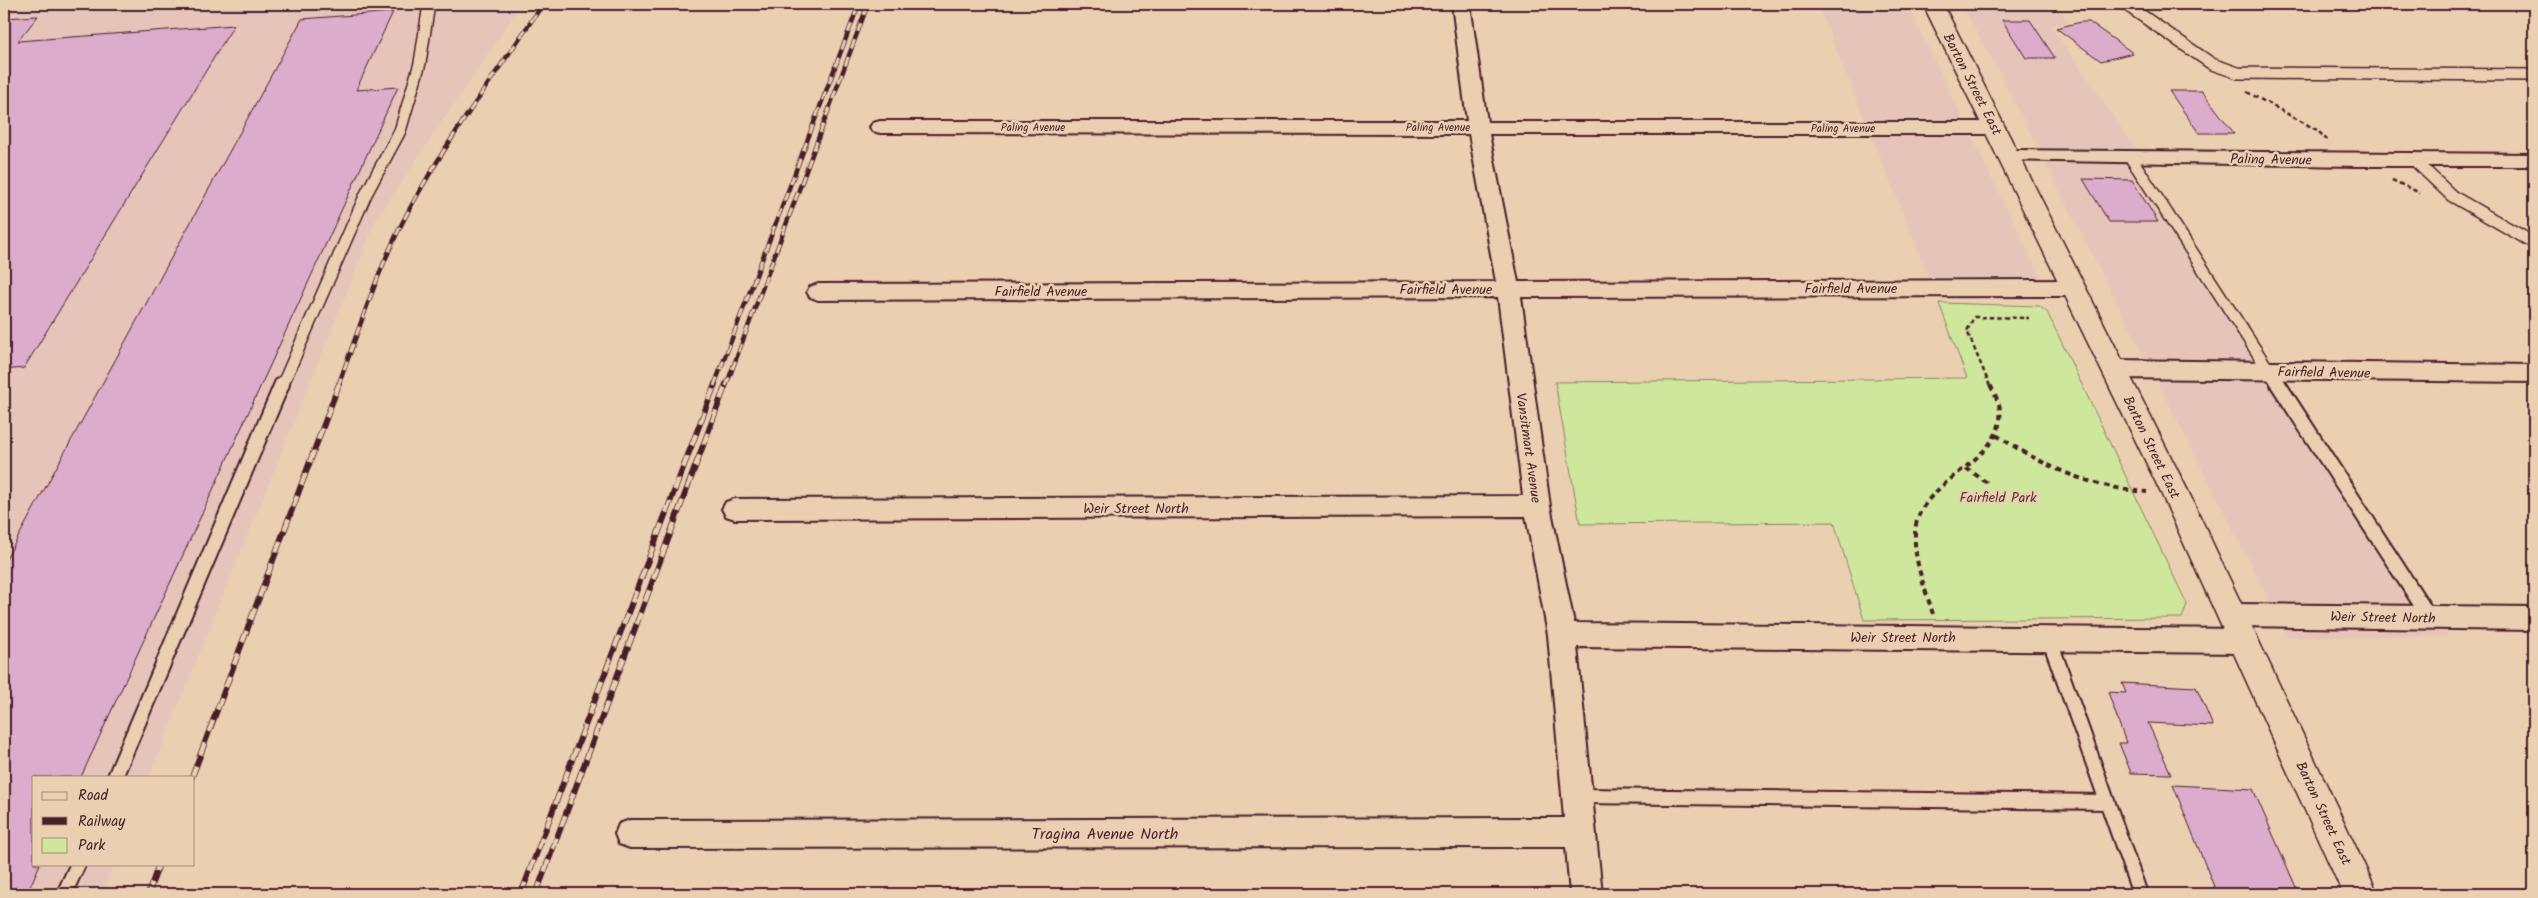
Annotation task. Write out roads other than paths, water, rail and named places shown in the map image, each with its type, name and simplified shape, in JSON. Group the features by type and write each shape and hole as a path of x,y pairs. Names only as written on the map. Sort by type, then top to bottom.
{"main road":[{"name":"Barton Street East","path":"1933,4 2175,493 2361,894"}],"street":[{"name":"Vansitmart Avenue","path":"1461,4 1478,127 1508,288 1537,506 1562,635 1586,894"},
{"name":"Paling Avenue","path":"880,127 1995,128"},
{"name":"Paling Avenue","path":"2009,156 2534,160"},
{"name":"Fairfield Avenue","path":"818,292 1508,288 2074,288"},
{"name":"Fairfield Avenue","path":"2114,370 2534,374"},
{"name":"Weir Street North","path":"735,509 1537,506"},
{"name":"Weir Street North","path":"2232,615 2534,619"},
{"name":"Weir Street North","path":"1562,635 2244,641"},
{"name":"Tragina Avenue North","path":"630,834 1581,832"}],"lane":[{"path":"115,776 315,307 366,194 400,131 420,63 429,4"},
{"path":"2125,4 2212,64 2238,73 2534,75"},
{"path":"2132,158 2430,618"},
{"path":"2414,160 2452,196 2534,243"},
{"path":"2049,638 2140,894"},
{"path":"1578,796 2107,802"},
{"path":"64,894 77,866"}],"railway":[{"path":"338,386 379,274 409,210 456,131 543,4"},
{"path":"714,386 859,4"},
{"path":"726,386 868,4"},
{"path":"192,776 339,384"},
{"path":"521,894 715,384"},
{"path":"536,894 726,384"},
{"path":"148,894 158,866"}],"park label":[{"name":"Fairfield Park","path":"1998,497"}]}
